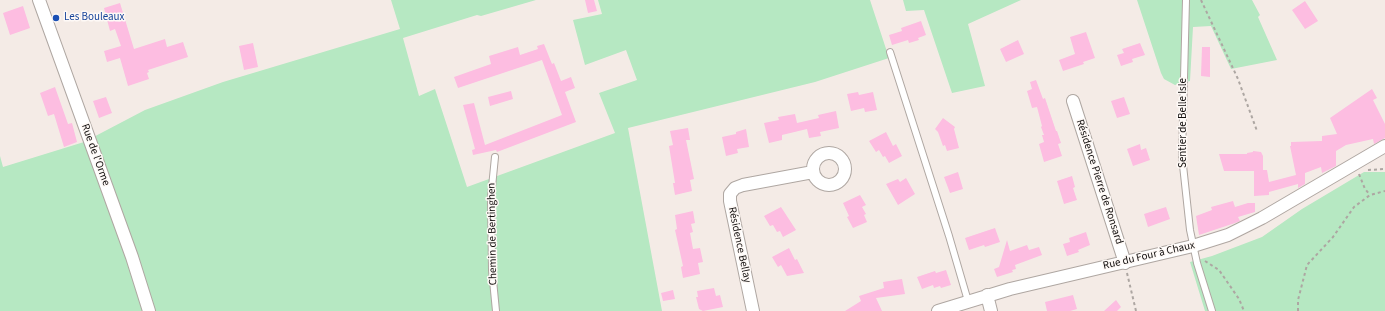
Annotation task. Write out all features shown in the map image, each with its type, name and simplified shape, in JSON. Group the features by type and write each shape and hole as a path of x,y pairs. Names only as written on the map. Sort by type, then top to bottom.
{"street":[{"name":"Rue de l'Orme","path":"39,0 134,262 149,311"},
{"name":"Résidence Pierre de Ronsard","path":"1073,101 1124,263"},
{"name":"Rue du Four à Chaux","path":"938,311 1010,289 1124,263 1194,251 1248,226 1385,146"},
{"name":"Résidence Bellay","path":"753,311 730,201 730,194 735,188 743,185 813,172"},
{"path":"988,295 991,311"}],"lane":[{"name":"Sentier de Belle Isle","path":"1186,0 1182,148 1190,230 1194,251 1212,311"},
{"path":"890,52 949,236 968,301"},
{"name":"Chemin de Bertinghen","path":"495,157 491,197 492,270 496,311"}],"path":[{"path":"1201,0 1238,79 1257,131"},
{"path":"1358,173 1365,189 1370,195"},
{"path":"1298,311 1298,300 1307,265 1333,237 1354,208 1370,195 1385,191"},
{"path":"1194,251 1219,270 1239,299 1244,311"},
{"path":"1124,263 1136,311"}],"green space":[{"path":"391,0 536,0 481,16 477,15 403,38 419,96 435,89 467,187 615,133 599,93 637,80 626,50 585,65 573,20 602,14 598,0 870,0 889,58 815,82 628,128 662,311 0,311 0,156 3,167 84,142 145,110 223,82 400,29"},
{"path":"903,0 1021,0 968,24 985,86 952,93 924,10 906,11"},
{"path":"1137,0 1252,0 1260,15 1258,17 1277,60 1231,69 1211,26 1193,27 1190,81 1175,85 1164,79 1161,73"},
{"path":"1364,172 1385,172 1385,311 1205,311 1190,262 1212,256 1262,237 1302,209"}],"building":[{"path":"585,0 594,0 597,11 588,13"},
{"path":"1305,1 1318,21 1305,29 1292,10"},
{"path":"120,3 134,49 165,39 167,47 183,42 188,57 148,70 149,72 147,73 149,79 128,86 120,58 107,62 104,51 121,46 115,29 110,31 104,8"},
{"path":"23,6 30,28 10,35 3,13"},
{"path":"921,21 926,35 918,38 919,40 909,43 908,40 892,45 889,35 902,31 901,28"},
{"path":"1086,32 1095,58 1083,62 1084,64 1063,71 1059,60 1075,54 1070,37"},
{"path":"1018,40 1024,54 1006,62 1000,49"},
{"path":"253,43 258,67 244,70 239,46"},
{"path":"1140,43 1145,55 1132,59 1133,62 1121,66 1117,55 1124,53 1122,49"},
{"path":"544,44 561,81 571,77 575,88 565,92 576,122 497,152 496,150 473,155 472,150 475,149 463,105 474,103 485,145 562,115 542,60 458,88 454,77 491,64 489,56 518,47 520,55 538,49 537,46"},
{"path":"1202,47 1210,47 1210,77 1201,76"},
{"path":"1036,80 1043,99 1045,98 1061,143 1058,144 1062,156 1044,162 1039,144 1044,142 1042,126 1037,107 1032,108 1027,91 1032,89 1030,82"},
{"path":"55,87 68,124 72,123 77,142 64,147 54,114 48,116 40,93"},
{"path":"1372,89 1377,98 1373,100 1385,124 1385,138 1374,144 1373,139 1346,145 1336,151 1336,166 1322,173 1321,167 1305,173 1305,184 1298,188 1298,184 1269,192 1269,195 1254,196 1254,171 1224,171 1219,154 1247,154 1253,151 1261,152 1263,156 1263,170 1267,170 1269,182 1296,175 1290,146 1291,142 1322,141 1322,136 1337,134 1330,118"},
{"path":"511,91 513,99 490,106 488,97"},
{"path":"858,92 859,95 873,92 877,110 865,112 864,108 851,111 847,94"},
{"path":"106,97 112,113 99,118 93,101"},
{"path":"1124,97 1130,114 1117,118 1111,101"},
{"path":"836,111 839,128 820,132 821,136 809,138 807,129 782,135 782,140 769,143 764,123 779,120 778,117 795,114 797,123 819,118 818,115"},
{"path":"943,118 955,127 954,129 959,148 947,151 945,145 943,146 938,132 935,129"},
{"path":"688,128 690,140 686,140 694,179 690,180 692,191 675,195 673,183 675,183 669,146 673,145 670,131"},
{"path":"746,129 749,147 737,149 738,153 726,156 722,137 736,134 736,132"},
{"path":"886,132 893,146 896,144 902,156 889,163 879,150 876,152 869,141"},
{"path":"1140,144 1141,150 1146,148 1150,160 1133,166 1127,149"},
{"path":"958,172 963,189 950,193 944,177"},
{"path":"1072,176 1075,187 1073,188 1077,200 1064,204 1057,181"},
{"path":"906,178 915,194 898,205 886,184 898,179 900,182"},
{"path":"860,195 866,205 862,207 866,214 864,215 867,222 853,228 847,217 849,216 843,203"},
{"path":"1233,201 1235,207 1248,203 1255,203 1255,212 1238,217 1240,221 1199,235 1196,216 1212,210 1211,207"},
{"path":"781,207 796,230 783,237 780,231 777,232 773,225 770,226 764,216"},
{"path":"1166,207 1170,219 1148,227 1144,214"},
{"path":"693,211 695,223 691,224 693,232 690,233 693,249 700,248 703,262 698,263 700,274 683,278 681,267 683,266 675,230 677,229 675,215"},
{"path":"995,228 1000,242 969,250 965,238"},
{"path":"1086,232 1090,245 1078,250 1079,252 1067,256 1063,244 1070,242 1069,238"},
{"path":"1007,240 1010,251 1027,245 1029,250 1039,247 1042,255 1015,265 1016,269 1012,270 1013,272 997,277 994,269 999,267"},
{"path":"789,248 795,260 797,259 804,273 787,276 781,265 778,267 772,257"},
{"path":"946,270 951,285 941,288 940,286 934,288 933,285 922,289 917,277 935,271 936,273"},
{"path":"902,279 905,294 876,298 882,311 845,311 861,301 859,296 884,288 883,282"},
{"path":"714,288 716,296 720,295 723,307 703,311 699,309 696,297 698,297 697,291"},
{"path":"673,290 675,299 663,301 661,293"},
{"path":"1073,295 1077,309 1070,311 1047,311 1045,302"},
{"path":"1116,300 1121,307 1117,311 1104,311"}],"place":[{"name":"Les Bouleaux","path":"56,18"}]}
